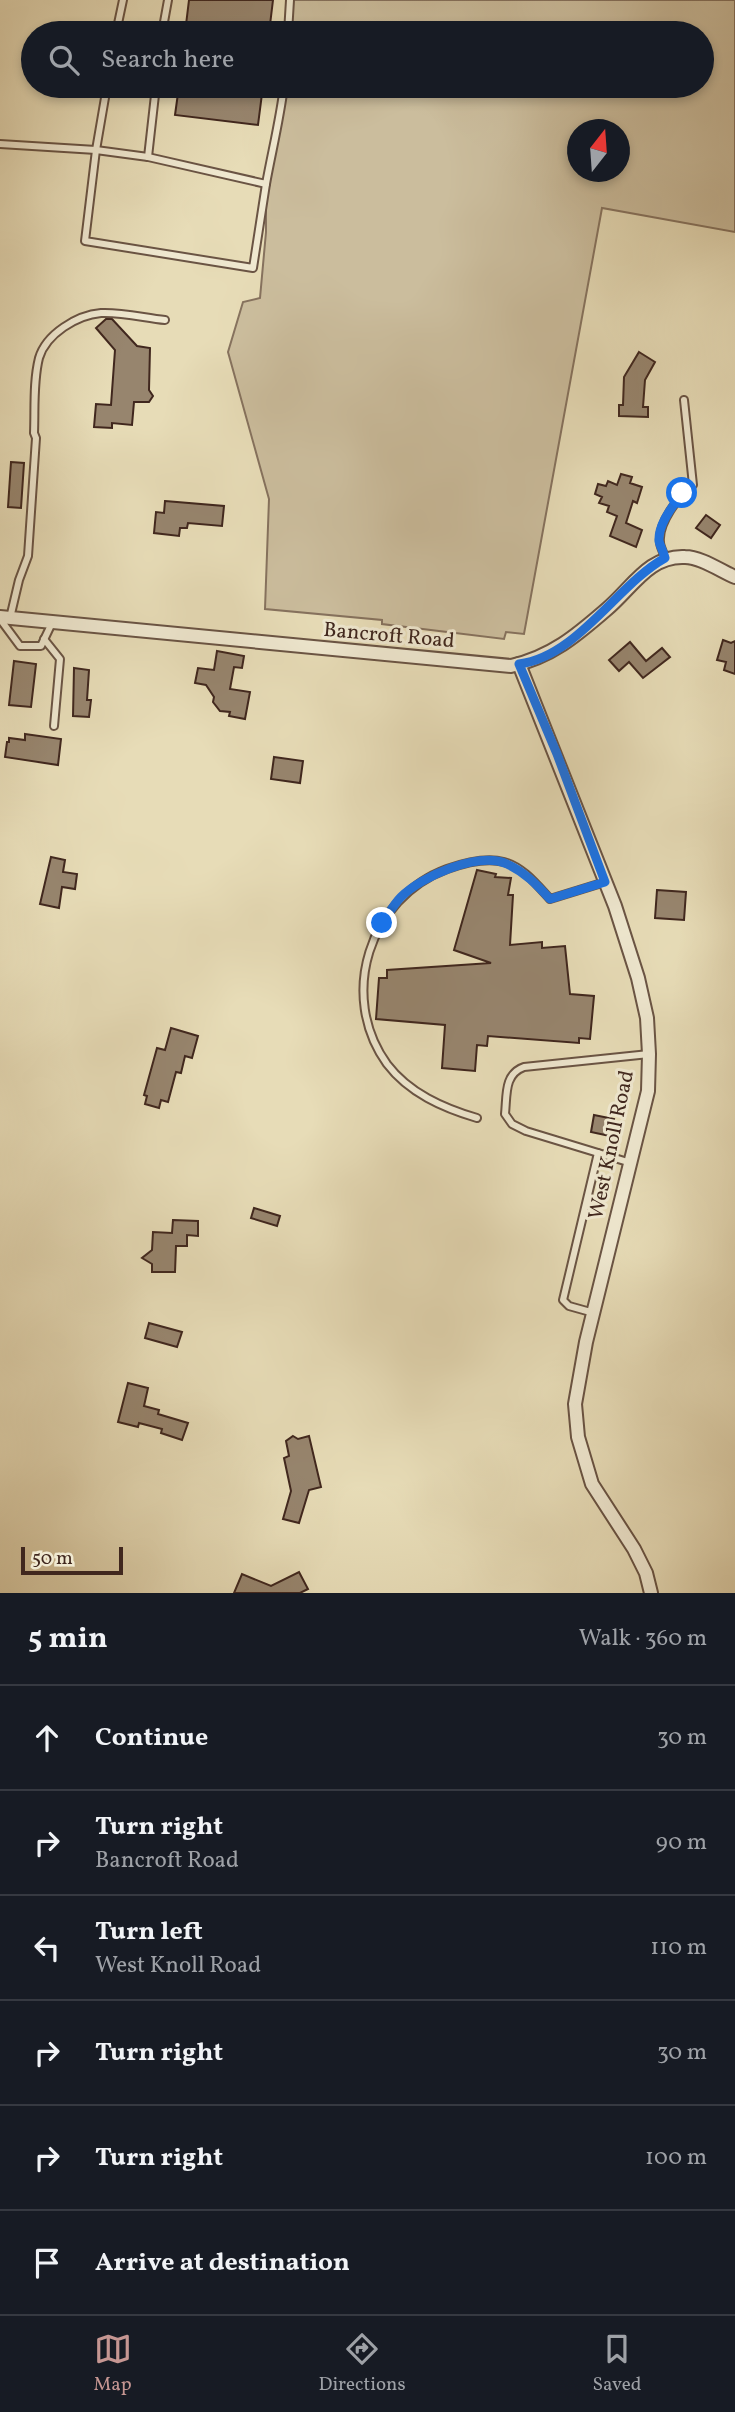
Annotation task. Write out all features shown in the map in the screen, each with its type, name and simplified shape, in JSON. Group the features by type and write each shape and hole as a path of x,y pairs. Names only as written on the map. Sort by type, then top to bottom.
{"street":[{"path":"665,558 688,556 735,578"},
{"name":"Bancroft Road","path":"3,618 511,666 528,663 549,654 609,608 652,565 665,558"},
{"name":"West Knoll Road","path":"519,664 557,754 605,882 638,978 647,1018 648,1091 579,1373 575,1404 578,1437 592,1484 634,1549 646,1573 651,1593"}],"lane":[{"path":"118,21 122,0"},
{"path":"164,21 168,0"},
{"path":"289,21 290,0"},
{"path":"105,98 85,241 253,268 283,98"},
{"path":"148,157 155,98"},
{"path":"0,144 96,150 148,157 267,184"},
{"path":"51,623 41,646 20,646 3,618 28,556 36,438 35,389 40,357 45,344 55,333 79,319 101,313 165,320"},
{"path":"665,558 659,541 667,516 682,493 693,485 684,400"},
{"path":"44,639 60,659 54,726"},
{"path":"477,1118 426,1098 408,1084 387,1063 369,1029 362,995 365,961 382,923 401,896 434,874 469,862 505,862 530,877 550,899 605,882"},
{"path":"631,1163 526,1131 512,1124 505,1114 508,1081 514,1071 524,1067 649,1054"},
{"path":"594,1313 569,1306 563,1300 598,1153"}],"shaded area":[{"path":"290,0 735,0 735,232 602,208 524,634 506,632 504,639 382,624 382,620 265,609 269,499 228,352 243,302 260,298 266,232 266,184 279,98 714,98 714,21 288,21"}],"building":[{"path":"189,0 273,0 270,21 186,21"},
{"path":"177,98 261,98 258,125 175,115"},
{"path":"106,319 112,319 137,346 150,348 149,390 153,396 149,402 134,402 132,425 112,423 112,428 94,427 96,404 111,405 115,350 96,328"},
{"path":"639,352 655,362 645,380 643,407 648,407 648,417 619,416 619,405 623,405 624,377"},
{"path":"11,462 24,463 21,508 8,507"},
{"path":"621,474 632,477 630,483 642,487 637,503 633,501 626,523 642,530 636,547 610,536 617,516 607,512 609,506 599,503 602,497 595,494 598,484 606,486 608,481 617,485"},
{"path":"165,501 224,506 222,526 188,523 187,528 180,528 179,536 154,533 156,512 164,513"},
{"path":"706,515 720,525 711,538 696,528"},
{"path":"723,640 731,643 735,641 735,674 724,670 726,662 717,660"},
{"path":"630,642 646,661 662,648 670,657 643,678 629,662 619,671 609,660"},
{"path":"217,651 244,656 242,668 234,667 230,689 250,692 245,719 220,711 206,685 195,683 198,668 214,670"},
{"path":"14,661 36,664 31,707 9,705"},
{"path":"74,668 89,670 89,717 73,716"},
{"path":"25,734 61,739 58,765 5,757 9,738 25,740"},
{"path":"274,757 303,761 300,783 271,779"},
{"path":"51,857 65,860 63,872 77,874 75,889 62,887 59,908 40,904"},
{"path":"477,870 496,874 495,877 511,878 508,895 513,895 510,945 542,942 542,948 565,946 570,994 594,996 590,1039 579,1038 579,1043 488,1036 487,1046 477,1045 475,1071 442,1068 445,1025 376,1019 379,978 387,978 387,970 491,963 454,950"},
{"path":"657,890 686,892 684,920 655,918"},
{"path":"171,1028 198,1036 192,1058 185,1056 181,1073 176,1072 168,1102 161,1100 159,1108 145,1104 147,1096 144,1095 157,1048 165,1050"},
{"path":"594,1115 614,1119 610,1136 591,1132"},
{"path":"254,1208 280,1216 277,1226 251,1218"},
{"path":"173,1220 198,1221 198,1236 187,1235 187,1246 176,1246 175,1272 152,1272 152,1264 142,1258 152,1250 153,1232 172,1233"},
{"path":"149,1323 182,1332 177,1347 145,1338"},
{"path":"128,1383 148,1388 144,1406 159,1410 158,1414 188,1423 182,1440 161,1433 162,1429 139,1423 138,1427 118,1422"},
{"path":"293,1436 298,1439 309,1436 321,1487 309,1490 299,1523 283,1519 291,1491 284,1458 289,1456 286,1441"},
{"path":"299,1572 308,1589 300,1593 234,1593 242,1574 271,1586"}],"route":[{"path":"382,923 401,896 434,874 469,862 505,862 530,877 550,899 605,882 557,754 519,664 549,654 573,637 609,608 652,565 665,558 659,541 667,516 682,493"}]}
